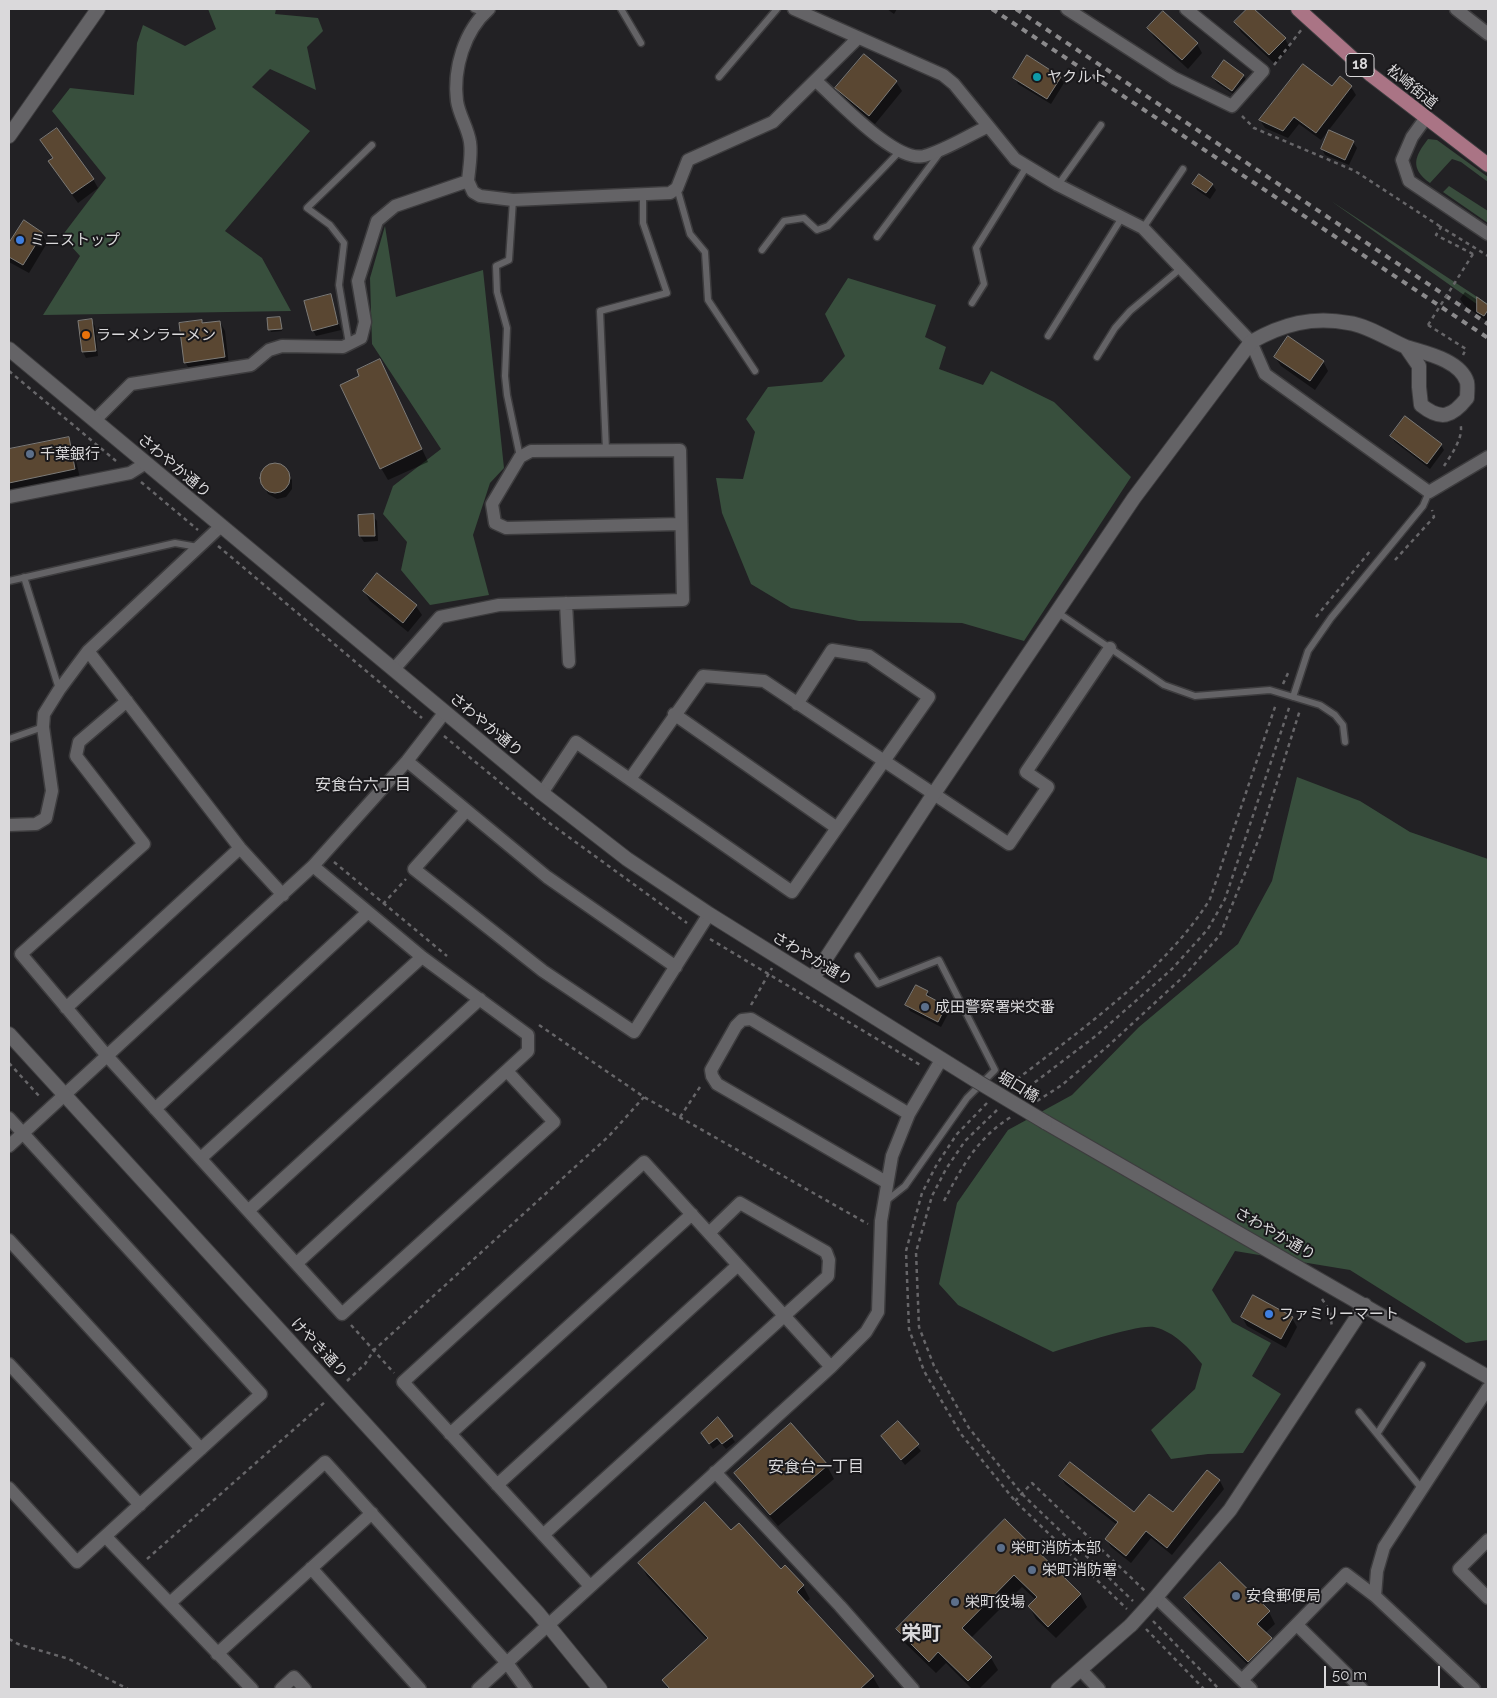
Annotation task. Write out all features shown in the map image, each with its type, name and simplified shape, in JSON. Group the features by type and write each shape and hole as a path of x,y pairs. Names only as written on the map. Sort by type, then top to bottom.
{"main road":[{"name":"松崎街道","path":"1298,9 1371,75 1425,119 1488,165"}],"street":[{"path":"9,136 98,9"},
{"path":"794,9 943,74 954,84 1015,158 1058,185 1121,219 1143,228 1251,342 1265,374 1429,492 1488,457"},
{"path":"1066,9 1174,78 1232,106 1263,72 1186,9"},
{"path":"1456,9 1488,34"},
{"path":"482,10 462,52 457,72 457,102 470,142 468,181 473,192 480,196 513,200 670,193 676,188 688,160 773,122 816,82 858,38"},
{"path":"816,82 891,147 900,151 923,156 943,149 987,126"},
{"path":"1425,119 1412,137 1402,160 1409,181 1488,234"},
{"path":"95,420 131,384 251,366 268,350 282,346 343,347 361,338 365,322 358,281 377,221 395,206 468,181"},
{"path":"813,978 933,795 1134,498 1251,342 1275,329 1309,320 1350,323 1458,368 1467,382 1467,398 1455,412 1444,416 1429,411 1421,405 1418,387 1419,366 1406,347"},
{"name":"さわやか通り","path":"9,349 542,793 627,859 709,914 975,1080"},
{"path":"394,669 440,617 499,605 684,600 682,524 680,450 532,451 520,457 492,504 495,523 506,528 682,524"},
{"path":"9,498 130,473 146,463"},
{"path":"9,824 36,824 46,818 52,791 43,727 44,714 59,690 88,651 221,526"},
{"path":"566,603 569,662"},
{"path":"630,779 674,714 703,676 764,681 883,762 1009,844 1048,787 1026,772 1110,648"},
{"path":"542,793 576,742 792,892 929,697 869,656 832,650 797,704"},
{"path":"88,651 240,848 283,895"},
{"path":"127,701 79,742 76,756 144,844 21,954 108,1057 342,1314 554,1122 506,1071"},
{"path":"9,1146 108,1057 313,866 407,761 446,712"},
{"path":"674,714 837,828"},
{"path":"407,761 547,877 676,967"},
{"path":"466,811 414,869 543,971 634,1032 709,914"},
{"path":"66,1008 240,848"},
{"path":"297,1263 528,1051 528,1035 422,957 313,866"},
{"path":"156,1109 368,912"},
{"path":"201,1158 422,957"},
{"path":"249,1210 480,1000"},
{"path":"886,1182 718,1084 712,1076 711,1070 736,1026 742,1020 751,1019 910,1114"},
{"name":"けやき通り","path":"9,1034 548,1624 600,1689"},
{"path":"478,1689 832,1367 866,1332 878,1312 883,1204 892,1156 910,1114 941,1060"},
{"name":"堀口橋","path":"975,1080 1045,1122"},
{"path":"9,1118 261,1394 77,1562 10,1491"},
{"name":"さわやか通り","path":"1045,1122 1488,1377"},
{"path":"590,1586 403,1382 644,1162 832,1367"},
{"path":"542,1535 828,1276 829,1260 826,1252 740,1203 709,1233"},
{"path":"450,1434 692,1214"},
{"path":"9,1240 201,1449"},
{"path":"496,1485 738,1265"},
{"path":"1058,1689 1134,1621 1148,1602 1230,1510 1365,1305"},
{"path":"9,1364 140,1505"},
{"path":"1375,1596 1377,1571 1384,1546 1488,1388"},
{"path":"170,1603 325,1462 507,1663 526,1689"},
{"path":"715,1472 840,1606 913,1689"},
{"path":"217,1654 372,1513"},
{"path":"106,1537 252,1689"},
{"path":"1488,1540 1459,1569 1488,1598"},
{"path":"311,1568 420,1689"},
{"path":"1242,1680 1346,1574 1375,1596 1474,1689"},
{"path":"1148,1602 1251,1689"},
{"path":"1297,1625 1362,1689"},
{"path":"1081,1670 1099,1689"},
{"path":"281,1689 294,1677 305,1689"}],"lane":[{"path":"621,9 641,43"},
{"path":"719,78 777,9"},
{"path":"1058,185 1101,125"},
{"path":"349,344 339,285 344,243 330,225 307,208 372,144"},
{"path":"877,237 943,149"},
{"path":"762,250 784,221 804,218 817,230 828,226 900,151"},
{"path":"972,303 984,284 976,248 1027,166"},
{"path":"1143,228 1183,169"},
{"path":"676,188 690,234 704,252 708,300 755,371"},
{"path":"606,450 600,310 667,293 643,224 643,195"},
{"path":"513,200 509,260 496,266 497,292 507,328 505,376 507,396 520,457"},
{"path":"1048,336 1121,219"},
{"path":"1097,357 1115,328 1130,311 1180,269"},
{"path":"1292,697 1308,651 1331,618 1423,506 1429,492"},
{"path":"9,581 175,543 198,547"},
{"path":"24,577 59,690"},
{"path":"1057,612 1164,685 1195,696 1270,690 1320,706 1335,715 1343,725 1345,742"},
{"path":"9,738 43,727"},
{"path":"858,956 878,984 939,960 994,1070 967,1098 905,1186 883,1204"},
{"path":"1377,1434 1422,1365"},
{"path":"1359,1412 1422,1489"}],"path":[{"path":"1263,72 1274,65 1302,28"},
{"path":"1232,106 1254,128 1355,171 1488,256"},
{"path":"1441,227 1436,235 1473,254 1428,325 1466,349 1458,368"},
{"path":"1442,469 1456,447 1461,427 1455,412"},
{"path":"1394,560 1434,517 1429,492"},
{"path":"1316,618 1373,548"},
{"path":"1008,1087 1097,1017 1155,966 1197,921 1210,899 1280,692 1291,665"},
{"path":"1022,1092 1097,1034 1172,969 1208,929 1225,899 1292,697"},
{"path":"1031,1104 1062,1085 1108,1046 1184,976 1220,935 1260,836 1303,700"},
{"path":"383,904 414,869"},
{"path":"742,1020 778,957"},
{"path":"9,1063 40,1097"},
{"path":"680,1117 711,1070"},
{"path":"137,1569 337,1392 365,1364 374,1350 609,1136 644,1097"},
{"path":"992,1099 957,1134 937,1164 922,1193 906,1251 908,1329 924,1370 961,1434 1014,1501 1204,1689"},
{"path":"999,1108 966,1141 946,1169 932,1196 916,1252 916,1296 919,1327 934,1366 969,1428 1022,1494 1148,1602"},
{"path":"944,1201 974,1149 1000,1124 1015,1114"},
{"path":"342,1314 403,1382"},
{"path":"1014,1501 1032,1483 1144,1590 1148,1602"},
{"path":"1150,1618 1219,1689"},
{"path":"9,1639 18,1644 69,1659 128,1689"}],"green space":[{"path":"208,9 276,9 275,14 318,18 323,31 307,47 316,90 270,69 252,87 310,131 225,231 262,258 291,311 43,315 80,256 62,236 106,178 52,111 70,88 134,95 137,43 143,25 185,46 216,29"},
{"path":"1428,139 1437,140 1488,177 1488,182 1461,162 1452,159 1430,183 1423,178 1416,162 1417,156"},
{"path":"1449,186 1488,211 1488,223 1443,192"},
{"path":"1331,201 1488,304 1488,312"},
{"path":"385,226 396,297 483,270 504,468 490,483 473,535 489,595 430,605 401,570 407,542 383,514 393,486 441,449 372,344 370,278"},
{"path":"848,278 936,305 925,337 946,347 939,369 983,385 991,371 1054,402 1131,477 1024,641 962,623 859,621 791,608 751,584 722,513 716,478 743,479 755,432 746,419 768,387 822,382 845,356 825,314"},
{"path":"1297,777 1360,801 1410,832 1488,859 1488,1340 1466,1343 1350,1270 1235,1251 1212,1290 1232,1322 1271,1343 1252,1376 1281,1394 1243,1453 1208,1454 1171,1459 1151,1430 1195,1389 1202,1364 1175,1337 1162,1329 1146,1327 1105,1336 1053,1352 958,1305 939,1284 957,1203 1008,1130 1072,1095 1139,1027 1238,944 1272,881"}],"building":[{"path":"1247,9 1254,9 1286,38 1269,55 1234,22"},
{"path":"1163,11 1198,43 1182,60 1147,28"},
{"path":"864,54 897,81 869,116 835,88"},
{"name":"ヤクルト","path":"1027,55 1061,77 1047,99 1013,78"},
{"path":"1224,60 1244,75 1232,91 1212,77"},
{"path":"1303,64 1332,86 1340,76 1352,86 1316,133 1294,117 1283,131 1259,120"},
{"path":"57,128 94,179 72,194 48,161 53,158 40,140"},
{"path":"1329,130 1354,141 1345,160 1321,149"},
{"path":"1199,174 1213,184 1206,193 1192,184"},
{"path":"24,220 43,233 23,265 9,257 9,243"},
{"path":"331,294 338,324 312,331 304,301"},
{"path":"1477,297 1488,305 1488,310 1484,316 1477,312"},
{"path":"280,317 282,329 268,330 267,318"},
{"path":"92,319 96,351 82,352 78,321"},
{"path":"202,320 202,323 220,321 225,357 184,363 179,323"},
{"path":"1288,336 1324,361 1310,381 1274,357"},
{"path":"380,359 422,449 380,469 340,385 359,376 357,370"},
{"path":"1405,416 1442,444 1427,464 1390,436"},
{"path":"69,437 75,469 9,483 9,449"},
{"path":"275,463 286,467 290,478 286,489 275,493 264,489 260,478 264,467"},
{"path":"374,514 375,536 359,536 358,515"},
{"path":"377,573 417,605 403,623 363,591"},
{"path":"916,985 928,991 926,995 946,1006 938,1022 905,1005"},
{"path":"1253,1295 1293,1317 1281,1339 1241,1317"},
{"path":"718,1417 733,1436 722,1444 717,1438 709,1444 701,1433"},
{"path":"898,1421 919,1444 901,1460 881,1436"},
{"path":"791,1423 828,1465 770,1515 734,1473"},
{"path":"1070,1462 1134,1512 1149,1494 1173,1512 1207,1470 1220,1480 1167,1548 1146,1531 1126,1556 1105,1539 1118,1522 1059,1476"},
{"path":"705,1502 731,1530 739,1523 781,1569 785,1565 804,1585 797,1592 874,1676 860,1689 670,1689 662,1680 708,1638 638,1563"},
{"name":"栄町役場","path":"1005,1519 1081,1594 1048,1627 1028,1606 1037,1597 1014,1575 962,1628 992,1657 968,1681 938,1652 929,1662 896,1629"},
{"path":"1220,1562 1270,1611 1257,1624 1272,1638 1248,1662 1184,1598"}],"railway":[{"path":"992,9 1488,338"},
{"path":"1016,9 1488,324"}],"place":[{"name":"ヤクルト","path":"1037,77"},
{"name":"ミニストップ","path":"20,240"},
{"name":"ラーメンラーメン","path":"86,335"},
{"name":"千葉銀行","path":"30,454"},
{"name":"成田警察署栄交番","path":"925,1007"},
{"name":"ファミリーマート","path":"1269,1314"},
{"name":"栄町消防本部","path":"1001,1548"},
{"name":"栄町消防署","path":"1032,1570"},
{"name":"安食郵便局","path":"1236,1596"},
{"name":"栄町役場","path":"955,1602"}],"district":[{"name":"安食台六丁目","path":"363,785"},
{"name":"安食台一丁目","path":"816,1467"},
{"name":"栄町","path":"921,1634"}]}
